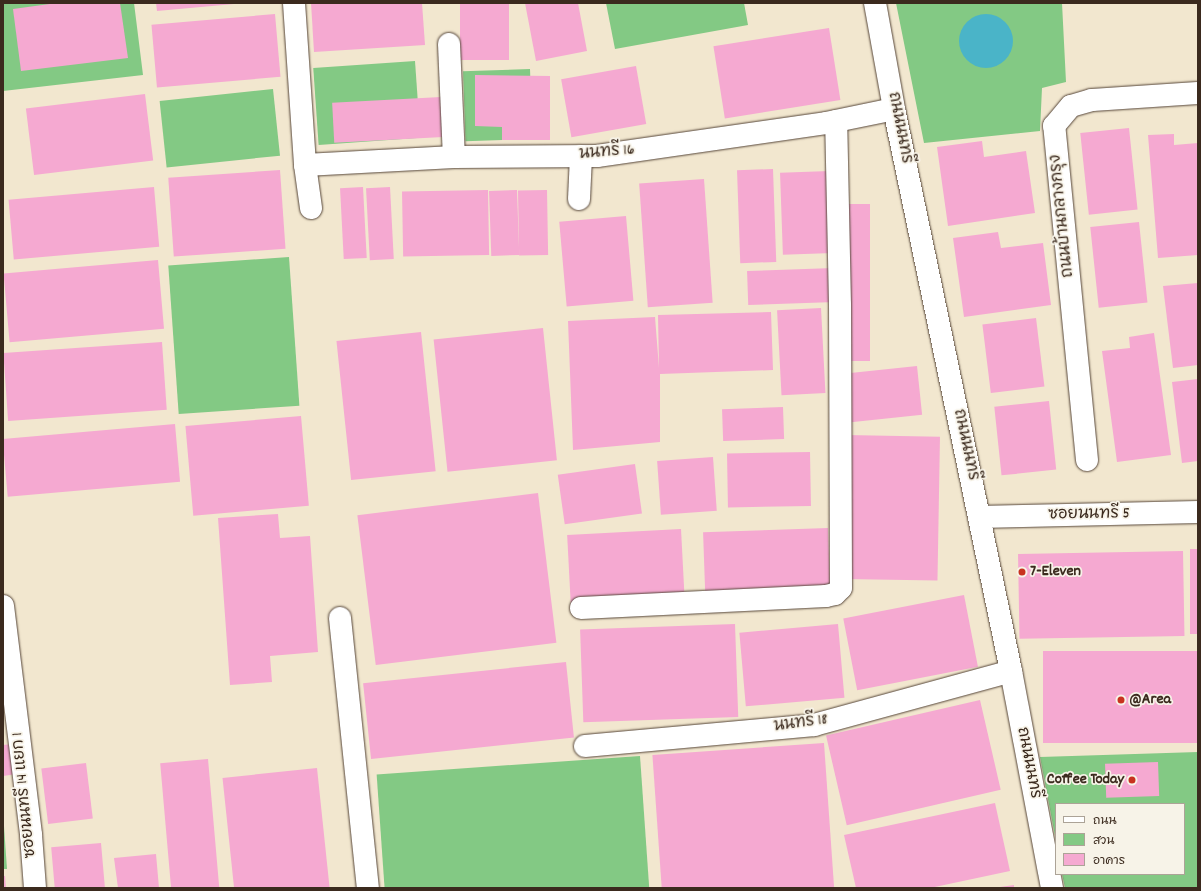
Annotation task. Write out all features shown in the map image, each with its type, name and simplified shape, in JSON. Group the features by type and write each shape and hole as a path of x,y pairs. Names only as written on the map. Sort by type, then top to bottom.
{"street":[{"path":"294,3 311,165 311,208"},
{"name":"ถนนนนทรี","path":"875,3 894,109 980,517 1052,888"},
{"path":"449,44 454,157"},
{"name":"ถนนบ้านกลางกรุง","path":"1087,460 1054,126 1071,106 1092,100 1198,93"},
{"name":"นนทรี 16","path":"311,165 454,157 597,156 836,121 894,109"},
{"path":"581,608 826,596 835,594 840,588 840,305 836,121"},
{"path":"579,199 581,156"},
{"name":"ซอยนนทรี 5","path":"980,517 1198,512"},
{"name":"ซอยนนทรี 14 แยก 1","path":"3,606 30,827 35,888"},
{"path":"340,618 368,888"},
{"name":"นนทรี 18","path":"585,746 814,725 1011,672"}],"green space":[{"path":"3,3 134,3 143,75 3,91"},
{"path":"606,3 744,3 748,25 615,49"},
{"path":"896,3 1062,3 1066,82 1042,88 1040,131 924,143"},
{"path":"415,61 420,138 319,145 313,68"},
{"path":"530,69 532,139 465,141 463,71"},
{"path":"273,89 280,156 167,168 160,101"},
{"path":"289,257 299,406 179,414 168,265"},
{"path":"1198,752 1198,888 1065,888 1062,875 1185,875 1185,803 1055,803 1055,836 1040,757"},
{"path":"640,756 649,888 385,888 377,774"},
{"path":"3,812 7,869 3,869"}],"water":[{"path":"981,14 991,14 1001,18 1009,26 1013,36 1013,46 1009,56 1001,64 991,68 981,68 971,64 963,56 959,46 959,36 963,26 971,18"}],"building":[{"path":"57,3 120,3 128,58 21,71 13,9"},
{"path":"156,3 234,3 234,4 157,11"},
{"path":"311,3 422,3 425,45 314,52"},
{"path":"460,3 509,3 509,60 460,60"},
{"path":"525,3 578,3 587,51 536,61"},
{"path":"275,14 280,77 157,88 151,25"},
{"path":"829,28 840,100 725,118 713,46"},
{"path":"636,66 646,124 571,137 561,79"},
{"path":"475,75 550,76 550,140 502,140 502,127 475,126"},
{"path":"145,94 153,161 34,175 26,109"},
{"path":"441,97 443,137 334,143 332,103"},
{"path":"1129,128 1138,210 1089,215 1080,133"},
{"path":"1174,134 1174,145 1198,143 1198,255 1158,258 1148,135"},
{"path":"982,141 984,157 1026,151 1035,213 948,226 937,147"},
{"path":"773,169 776,262 740,263 737,170"},
{"path":"280,170 286,249 174,257 168,178"},
{"path":"830,171 833,253 783,255 780,173"},
{"path":"704,179 713,303 648,307 639,184"},
{"path":"154,187 159,247 14,259 9,200"},
{"path":"363,187 367,258 344,259 340,188"},
{"path":"390,187 394,259 370,260 366,188"},
{"path":"488,190 489,255 403,256 402,192"},
{"path":"517,190 519,255 491,256 489,191"},
{"path":"547,190 548,255 519,255 518,191"},
{"path":"844,204 870,204 870,361 844,361"},
{"path":"626,216 633,301 567,307 559,222"},
{"path":"1139,222 1147,303 1099,308 1090,227"},
{"path":"998,232 1001,248 1043,243 1051,305 964,317 953,238"},
{"path":"158,260 164,329 10,342 4,274"},
{"path":"834,268 835,302 748,305 747,271"},
{"path":"1198,283 1198,365 1173,368 1163,286"},
{"path":"821,308 825,393 782,395 777,310"},
{"path":"771,312 773,370 660,374 660,442 573,450 568,321 655,317 659,368 658,315"},
{"path":"1036,318 1044,386 991,393 982,325"},
{"path":"543,328 557,460 448,472 434,339"},
{"path":"421,332 436,471 351,480 336,341"},
{"path":"1154,333 1171,455 1117,462 1102,351 1130,348 1129,337"},
{"path":"162,342 167,410 8,421 3,353"},
{"path":"917,366 922,415 849,422 843,374"},
{"path":"1198,379 1198,461 1182,463 1172,382"},
{"path":"1049,401 1056,470 1002,475 994,407"},
{"path":"783,407 784,439 723,441 722,409"},
{"path":"301,416 309,506 193,516 185,426"},
{"path":"175,424 180,482 8,497 3,439"},
{"path":"846,435 940,437 937,581 843,579"},
{"path":"810,452 811,506 728,507 727,453"},
{"path":"713,457 717,511 661,515 657,461"},
{"path":"635,464 642,514 565,524 558,475"},
{"path":"538,493 556,643 376,665 357,515"},
{"path":"278,514 280,538 310,536 318,652 270,656 272,682 230,685 218,518"},
{"path":"828,528 830,588 705,592 703,532"},
{"path":"681,529 685,599 571,605 567,535"},
{"path":"1190,549 1198,549 1198,634 1190,634"},
{"path":"1183,551 1184,636 1020,639 1018,554"},
{"path":"964,595 978,667 857,690 843,618"},
{"path":"735,624 738,717 583,722 580,629"},
{"path":"838,624 844,698 746,706 739,633"},
{"name":"@Area","path":"1043,651 1198,651 1198,743 1043,743"},
{"path":"566,662 574,738 371,759 363,683"},
{"path":"980,700 1001,790 847,825 826,736"},
{"path":"824,743 834,888 662,888 652,755"},
{"path":"13,744 17,774 3,776 3,745"},
{"path":"208,759 219,888 171,888 160,763"},
{"name":"Coffee Today","path":"1158,762 1159,796 1106,798 1105,764"},
{"path":"86,763 93,819 48,824 41,768"},
{"path":"317,768 330,888 234,888 223,778"},
{"path":"995,803 1010,871 930,888 856,888 844,835"},
{"path":"101,843 105,888 55,888 51,847"},
{"path":"156,854 159,888 118,888 114,858"},
{"path":"3,876 5,876 6,888 3,888"},
{"path":"1014,885 1014,888 1000,887"}],"place":[{"name":"7-Eleven","path":"1022,572"},
{"name":"@Area","path":"1121,700"},
{"name":"Coffee Today","path":"1132,780"}]}
